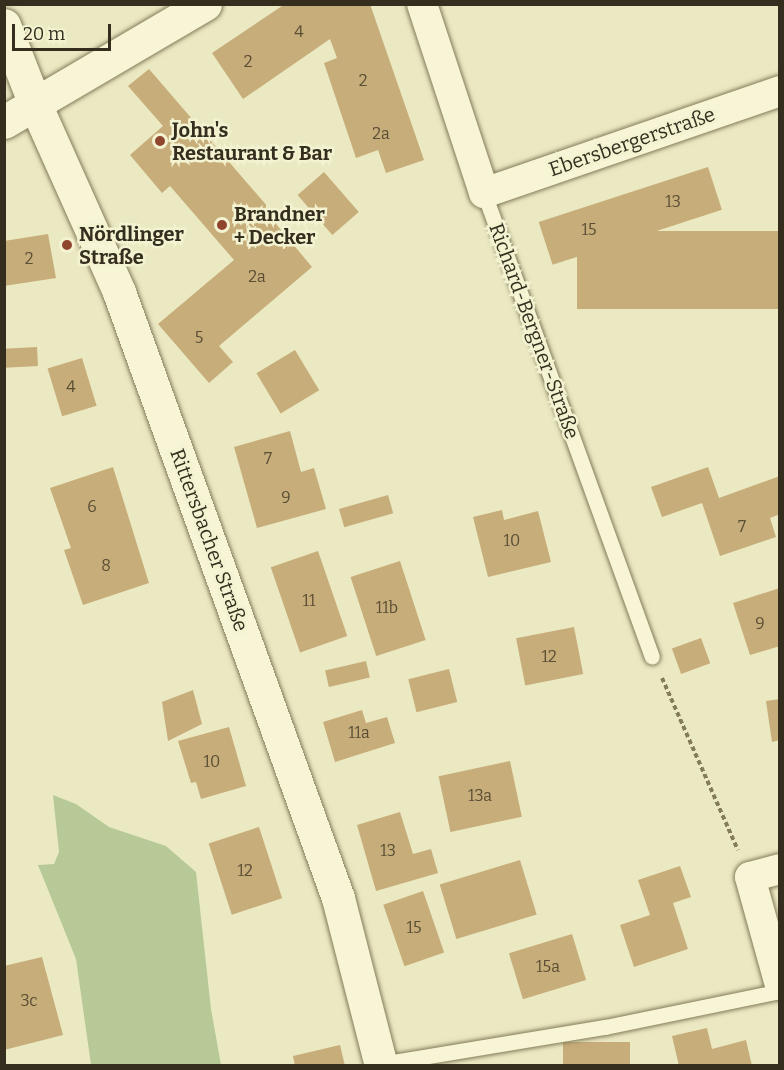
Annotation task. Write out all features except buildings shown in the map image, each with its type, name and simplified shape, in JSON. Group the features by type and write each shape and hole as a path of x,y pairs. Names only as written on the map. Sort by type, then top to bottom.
{"main road":[{"path":"4,122 205,4"},
{"name":"Rittersbacher Straße","path":"4,25 35,104 119,292 334,887 381,1065"}],"street":[{"name":"Richard-Bergner-Straße","path":"422,4 484,193"},
{"name":"Ebersbergerstraße","path":"484,193 780,91"},
{"path":"780,869 750,877 780,985"}],"lane":[{"name":"Richard-Bergner-Straße","path":"484,193 652,656"},
{"path":"381,1065 605,1027 780,991"}],"path":[{"path":"652,656 750,877"}],"green space":[{"path":"53,795 76,804 109,827 166,846 196,872 211,1009 221,1065 91,1065 76,959 38,865 54,864 59,852"}],"place":[{"name":"John's Restaurant & Bar","path":"160,141"},
{"name":"Brandner + Decker","path":"222,225"},
{"name":"Nördlinger Straße","path":"67,245"}]}
